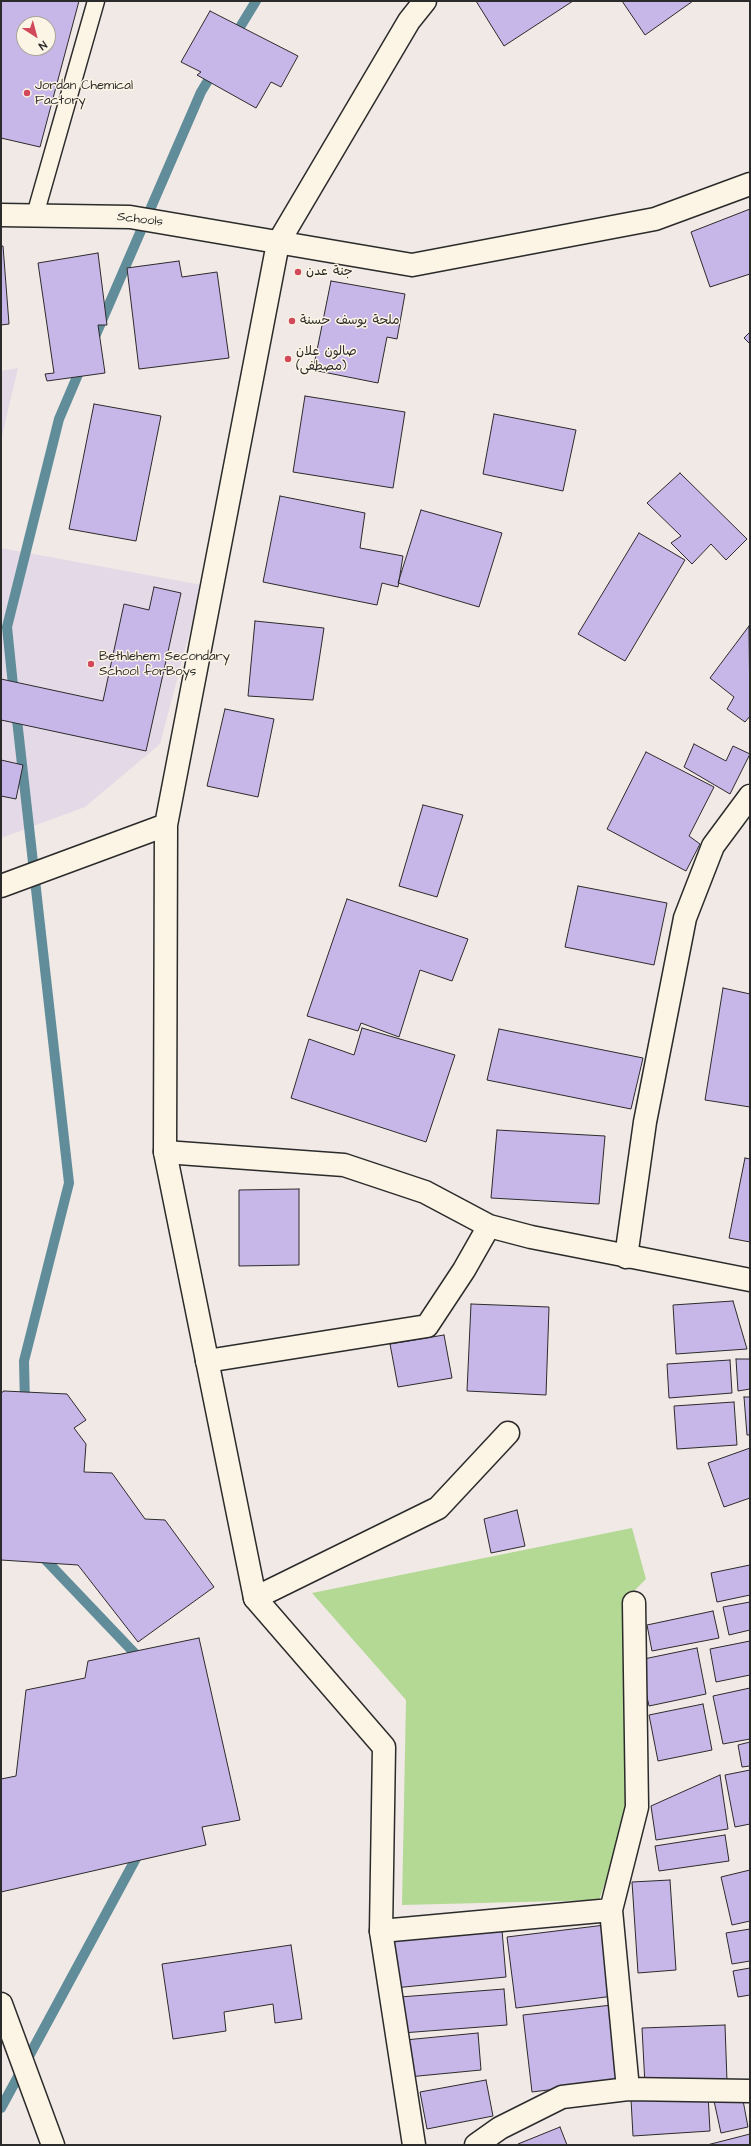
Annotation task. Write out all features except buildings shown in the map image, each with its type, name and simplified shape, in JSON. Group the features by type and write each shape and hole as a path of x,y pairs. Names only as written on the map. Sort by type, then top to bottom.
{"street":[{"path":"414,2145 382,1931 384,1747 256,1598 165,1152 166,825 278,242 409,21 425,1"},
{"name":"Schools","path":"1,215 130,217 412,265 655,219 750,184"},
{"path":"626,1256 645,1122 686,918 712,846 750,796"},
{"path":"1,886 166,825"},
{"path":"165,1152 344,1164 425,1192 489,1226 531,1237 749,1283"},
{"path":"207,1361 427,1326 464,1270 489,1226"},
{"path":"256,1598 438,1508 508,1433"},
{"path":"628,2089 611,1910 637,1807 634,1604"},
{"path":"382,1931 611,1910"},
{"path":"1,2004 53,2145"},
{"path":"476,2145 500,2128 562,2096 628,2089 750,2091"}],"lane":[{"path":"35,215 96,1"}],"shaded area":[{"path":"18,368 1,440 1,371"},
{"name":"Bethlehem Secondary School forBoys","path":"1,548 202,585 160,744 85,807 1,838"}],"green space":[{"path":"632,1528 646,1579 626,1599 630,1813 599,1900 402,1905 406,1700 312,1593"}],"waterway":[{"path":"234,37 256,1"},
{"path":"94,339 201,92 215,69"},
{"path":"14,695 7,627 59,419 82,365"},
{"path":"16,711 69,1183 24,1361 25,1405"},
{"path":"40,1554 142,1661"},
{"path":"1,2108 141,1849"}],"place":[{"name":"Jordan Chemical Factory","path":"27,93"},
{"name":"جنة عدن","path":"298,272"},
{"name":"ملحة يوسف حسنة","path":"292,321"},
{"name":"صالون علان (مصطفى)","path":"288,359"},
{"name":"Bethlehem Secondary School forBoys","path":"91,664"}]}
